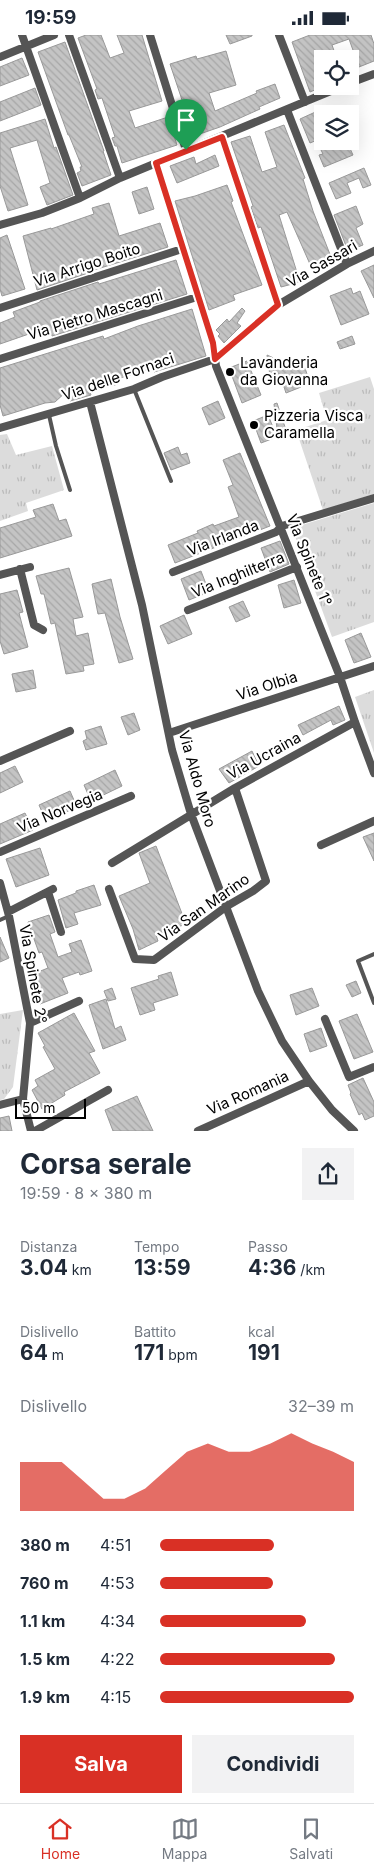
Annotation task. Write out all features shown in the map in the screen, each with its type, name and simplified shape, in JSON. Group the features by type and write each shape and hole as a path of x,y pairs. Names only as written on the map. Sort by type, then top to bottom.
{"street":[{"path":"22,35 80,198"},
{"path":"0,57 54,35"},
{"path":"68,35 120,178"},
{"path":"150,35 186,150"},
{"path":"279,35 304,102"},
{"path":"359,79 374,73"},
{"path":"0,224 42,213 80,198 120,178 287,111 321,95"},
{"path":"287,111 346,264"},
{"path":"222,137 278,305"},
{"name":"Via Spinete 1°","path":"156,163 213,343 216,366 282,527 340,677 374,773"},
{"name":"Via Arrigo Boito","path":"0,308 182,249"},
{"name":"Via Sassari","path":"215,359 278,305 346,264 374,251"},
{"name":"Via Pietro Mascagni","path":"0,359 197,297"},
{"name":"Via delle Fornaci","path":"0,428 134,389 162,377 215,359"},
{"name":"Via Aldo Moro","path":"90,402 142,605 172,750 191,815 258,991 282,1041 309,1081 332,1110 354,1131"},
{"name":"Via Irlanda","path":"173,572 276,532 282,527 374,498"},
{"path":"0,575 30,567"},
{"name":"Via Inghilterra","path":"188,610 297,567"},
{"path":"20,569 34,625 43,630"},
{"name":"Via Olbia","path":"169,733 374,666"},
{"name":"Via Ucraina","path":"112,863 235,788 355,723"},
{"path":"0,761 70,731"},
{"name":"Via San Marino","path":"109,889 135,959 154,959 227,906 266,881 235,788"},
{"name":"Via Norvegia","path":"0,852 131,796"},
{"path":"321,845 374,821"},
{"name":"Via Spinete 2°","path":"0,883 30,1023 23,1099 30,1131"},
{"path":"8,914 50,890 61,932"},
{"path":"30,1023 78,1001"},
{"path":"325,1019 349,1077 374,1067"},
{"name":"Via Romania","path":"198,1131 309,1081"},
{"path":"35,1131 108,1090"},
{"path":"0,1105 23,1099"}],"lane":[{"path":"134,389 171,481"},
{"path":"49,415 56,446 70,490"},
{"path":"0,920 8,914"},
{"path":"374,954 358,961 374,1003"}],"green space":[{"path":"370,377 374,389 374,494 323,510 296,430 327,420 319,393"},
{"path":"7,434 16,455 52,446 64,490 26,503 28,511 0,521 0,435"},
{"path":"374,503 374,622 332,637 292,528"},
{"path":"374,690 374,753 355,697"},
{"path":"23,1010 13,1087 4,1099 0,1100 0,1014"}],"building":[{"path":"86,35 101,35 110,58 124,53 117,35 142,35 162,101 129,111 135,128 168,117 177,145 122,163 117,146 115,146 112,138 115,137 102,98 98,99 95,90 97,89 78,38"},
{"path":"226,35 252,35 252,36 230,44"},
{"path":"310,35 371,35 374,44 374,61 359,67 359,50 353,50 349,39 332,45 334,50 314,50 314,90 310,92 292,42"},
{"path":"65,42 111,175 82,186 77,173 81,171 80,167 82,167 68,135 38,52"},
{"path":"226,51 236,85 209,93 215,111 275,84 280,98 220,127 194,136 170,64 196,56 197,59"},
{"path":"22,58 29,75 0,86 0,67"},
{"path":"35,88 41,105 0,121 0,102"},
{"path":"314,113 314,141 310,143 300,119"},
{"path":"45,119 54,148 56,147 73,195 47,205 40,187 50,183 37,140 10,148 28,205 8,211 0,186 0,133"},
{"path":"284,125 305,178 303,179 313,211 333,262 313,271 287,212 279,215 300,282 281,287 261,227 258,228 251,207 253,206 231,142 250,136 262,172 277,167 265,132"},
{"path":"321,150 351,150 353,155 324,167 319,155 323,154"},
{"path":"215,155 219,166 177,183 170,166 194,157 196,164"},
{"path":"364,168 371,185 363,188 359,178 347,183 351,193 336,199 329,183"},
{"path":"227,185 233,201 231,202 262,285 233,295 235,300 209,310 175,201"},
{"path":"147,187 154,209 139,214 132,192"},
{"path":"109,203 119,236 160,223 168,247 37,290 23,236 51,229 94,214 92,208"},
{"path":"356,206 363,224 356,228 363,245 348,251 334,215"},
{"path":"7,235 25,289 2,296 0,289 0,238"},
{"path":"176,260 187,294 52,336 49,327 0,344 0,323 15,317 13,312 98,282 99,284"},
{"path":"374,265 374,298 361,271"},
{"path":"351,288 353,294 360,291 369,314 341,325 330,296"},
{"path":"242,308 245,311 237,323 241,326 224,343 216,330 227,319 229,322"},
{"path":"192,309 206,356 154,372 152,368 117,379 118,384 90,392 91,395 70,401 67,391 55,402 45,403 3,416 0,405 0,368 103,336 104,339"},
{"path":"352,336 355,344 340,349 337,342"},
{"path":"267,355 287,364 302,359 307,374 299,379 301,387 286,393 281,378 271,383"},
{"path":"247,361 261,395 242,403 229,368"},
{"path":"218,401 225,418 209,425 202,408"},
{"path":"277,403 287,433 278,437 274,404"},
{"path":"268,415 277,437 261,443 253,421"},
{"path":"178,447 181,455 187,453 190,463 171,470 164,453"},
{"path":"240,453 270,526 175,563 168,545 198,533 197,531 213,524 214,526 239,517 228,487 233,485 223,460"},
{"path":"53,504 59,521 66,519 72,536 0,558 0,528 36,517 33,510"},
{"path":"280,541 289,564 270,572 261,548"},
{"path":"69,568 83,617 73,619 76,636 88,633 94,664 83,666 84,671 66,674 55,623 51,624 44,594 41,594 36,576"},
{"path":"201,571 209,592 189,600 181,579"},
{"path":"111,579 133,659 119,663 105,613 98,614 92,584"},
{"path":"294,580 301,603 284,608 278,585"},
{"path":"17,590 23,612 19,613 28,647 4,654 0,641 0,594"},
{"path":"243,601 250,616 236,622 229,607"},
{"path":"184,615 192,634 168,644 160,626"},
{"path":"361,633 371,657 354,663 345,640"},
{"path":"33,670 36,688 16,692 12,674"},
{"path":"339,706 345,720 333,725 331,720 303,735 298,725"},
{"path":"134,713 140,730 128,735 121,717"},
{"path":"101,726 107,744 86,750 83,741 87,739 85,731"},
{"path":"252,751 259,766 229,783 219,769"},
{"path":"15,766 23,782 0,793 0,773"},
{"path":"115,770 122,786 91,801 84,785"},
{"path":"70,791 77,807 46,821 39,805"},
{"path":"25,813 33,830 0,844 0,824"},
{"path":"374,833 374,861 363,837"},
{"path":"156,846 186,924 156,935 158,941 139,950 133,929 119,896 150,883 139,853"},
{"path":"40,848 49,875 16,887 6,859"},
{"path":"94,885 101,905 74,913 78,924 66,928 58,900"},
{"path":"49,915 55,932 50,934 58,957 72,952 69,944 81,940 92,971 80,975 79,972 62,978 68,993 40,1004 34,989 38,987 33,974 48,968 42,952 39,953 28,922"},
{"path":"0,937 9,958 0,962"},
{"path":"171,972 178,995 153,1003 155,1010 140,1015 131,988 159,979 158,976"},
{"path":"356,981 361,993 352,997 346,985"},
{"path":"112,988 116,999 108,1001 104,991"},
{"path":"312,988 319,1006 296,1015 290,995"},
{"path":"106,999 115,1029 121,1026 126,1040 103,1049 89,1005"},
{"path":"74,1013 95,1051 89,1053 100,1073 64,1092 65,1095 42,1109 32,1090 38,1086 35,1080 55,1069 38,1033"},
{"path":"357,1014 373,1052 354,1059 339,1021"},
{"path":"321,1028 327,1046 310,1052 304,1034"},
{"path":"363,1078 374,1102 374,1116 365,1120 362,1113 359,1115 348,1085"},
{"path":"137,1096 153,1131 113,1131 105,1110"},
{"path":"9,1116 12,1131 0,1131 0,1118"}],"place":[{"name":"Lavanderia da Giovanna","path":"230,372"},
{"name":"Pizzeria Visca Caramella","path":"254,425"}],"route":[{"path":"222,137 278,305 215,359 213,343 156,163 186,150 222,137"}]}
